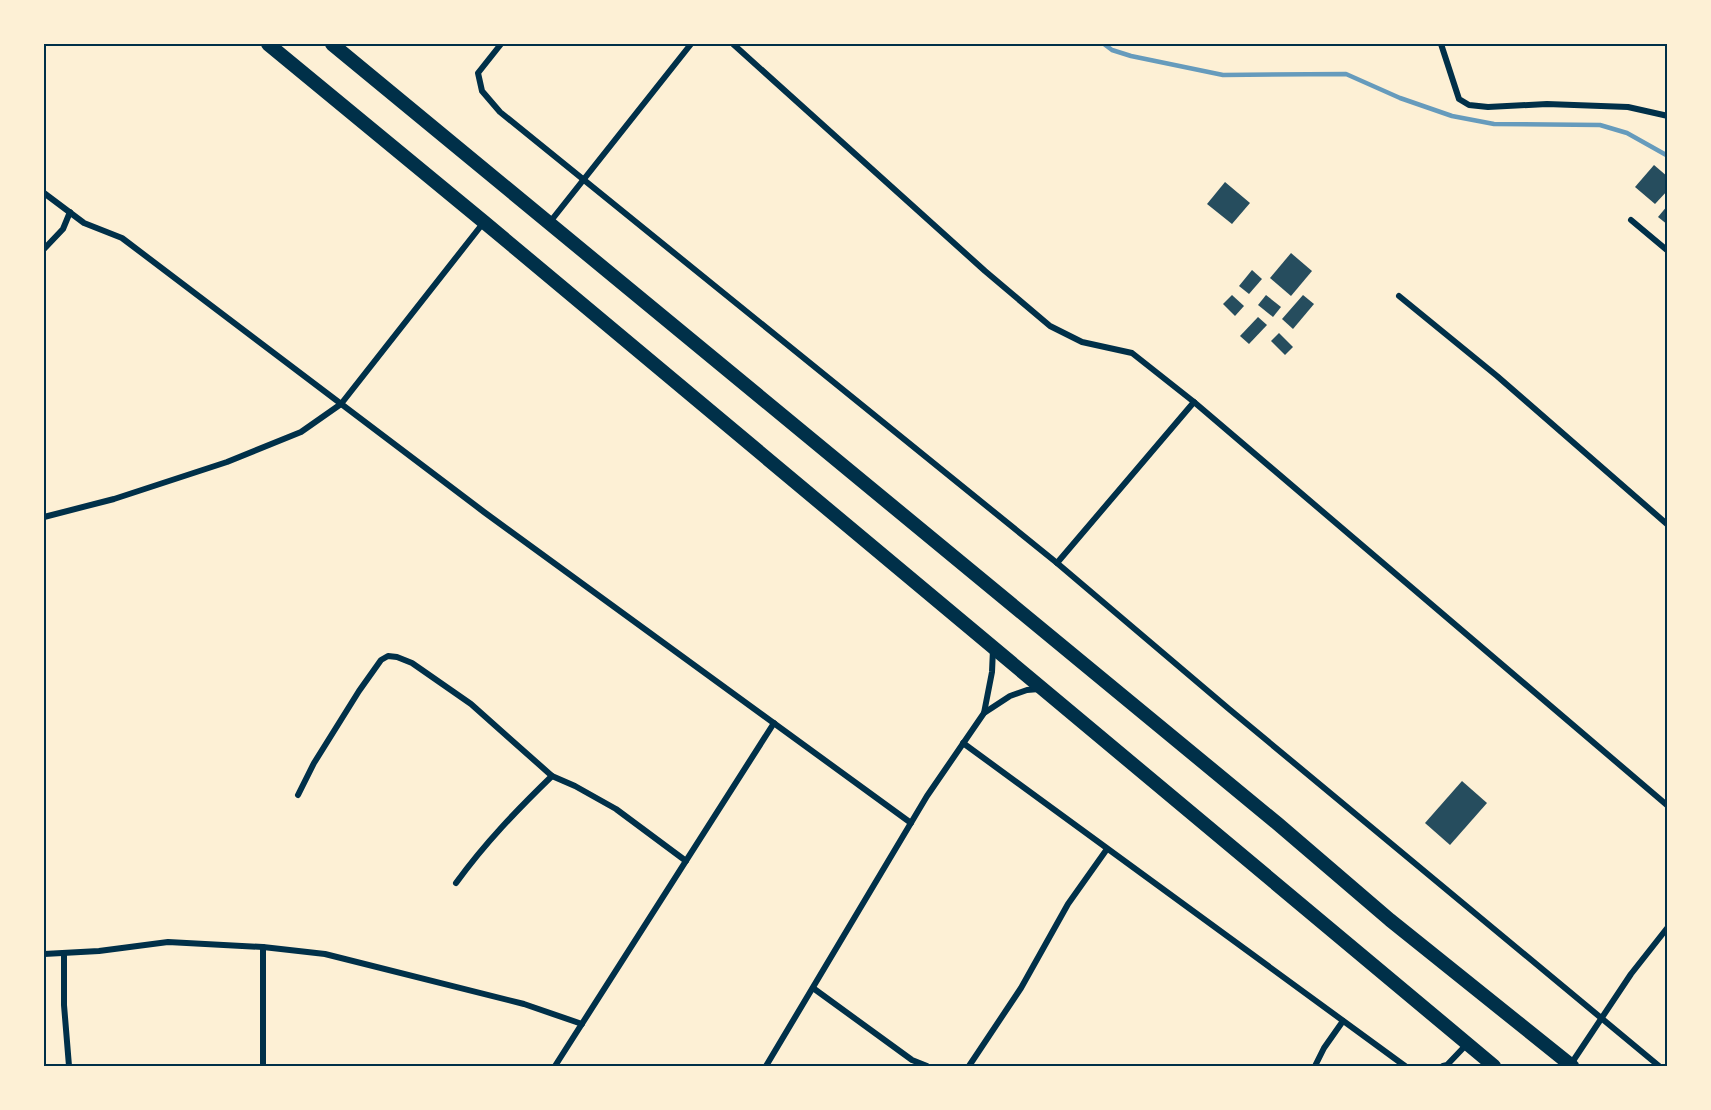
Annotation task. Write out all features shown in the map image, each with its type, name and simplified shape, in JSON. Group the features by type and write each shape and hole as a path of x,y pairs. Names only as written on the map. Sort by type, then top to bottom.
{"highway":[{"path":"268,44 1491,1065"},
{"path":"332,44 1278,824 1390,920 1571,1066"}],"street":[{"path":"501,44 478,73 482,91 500,112 1057,563 1659,1066"},
{"path":"549,223 691,44"},
{"path":"733,44 985,271 1050,326 1082,342 1132,353 1194,402 1668,806"},
{"path":"1441,44 1459,99 1469,105 1488,107 1547,104 1628,107 1668,116"},
{"path":"44,194 84,223 122,238 484,512 911,823"},
{"path":"44,249 63,229 70,212"},
{"path":"1632,220 1668,251"},
{"path":"44,517 114,499 227,462 301,432 341,404 484,222"},
{"path":"1399,296 1497,376 1668,525"},
{"path":"1057,563 1194,402"},
{"path":"984,713 992,672 993,648"},
{"path":"298,795 314,763 359,690 381,660 388,656 397,657 411,663 471,704 552,776 616,809 686,861"},
{"path":"766,1066 911,823 984,713 1010,696 1041,688"},
{"path":"555,1066 774,723"},
{"path":"963,743 1405,1066"},
{"path":"456,883 477,854 552,776"},
{"path":"969,1066 1021,988 1068,904 1107,849"},
{"path":"1571,1066 1631,974 1668,927"},
{"path":"44,954 168,942 263,947 325,954 524,1004 582,1024"},
{"path":"263,947 263,1066"},
{"path":"64,953 64,1005 69,1066"},
{"path":"813,988 912,1060 927,1066"},
{"path":"1316,1066 1324,1048 1342,1021"},
{"path":"1443,1066 1447,1065 1467,1043"}],"building":[{"path":"1654,165 1668,177 1668,190 1655,204 1635,187"},
{"path":"1225,182 1250,203 1232,224 1207,204"},
{"path":"1668,205 1668,225 1658,217"},
{"path":"1291,253 1312,271 1291,296 1270,278"},
{"path":"1252,270 1262,279 1249,294 1239,286"},
{"path":"1232,295 1244,306 1235,316 1223,304"},
{"path":"1266,295 1281,307 1273,317 1258,305"},
{"path":"1303,295 1314,304 1293,329 1282,319"},
{"path":"1258,317 1267,325 1249,344 1240,336"},
{"path":"1279,333 1293,347 1285,355 1271,341"},
{"path":"1462,781 1487,803 1450,845 1425,823"}],"waterway":[{"path":"1104,44 1112,50 1131,56 1223,75 1346,74 1400,98 1452,116 1494,124 1600,125 1627,133 1668,156"}]}
